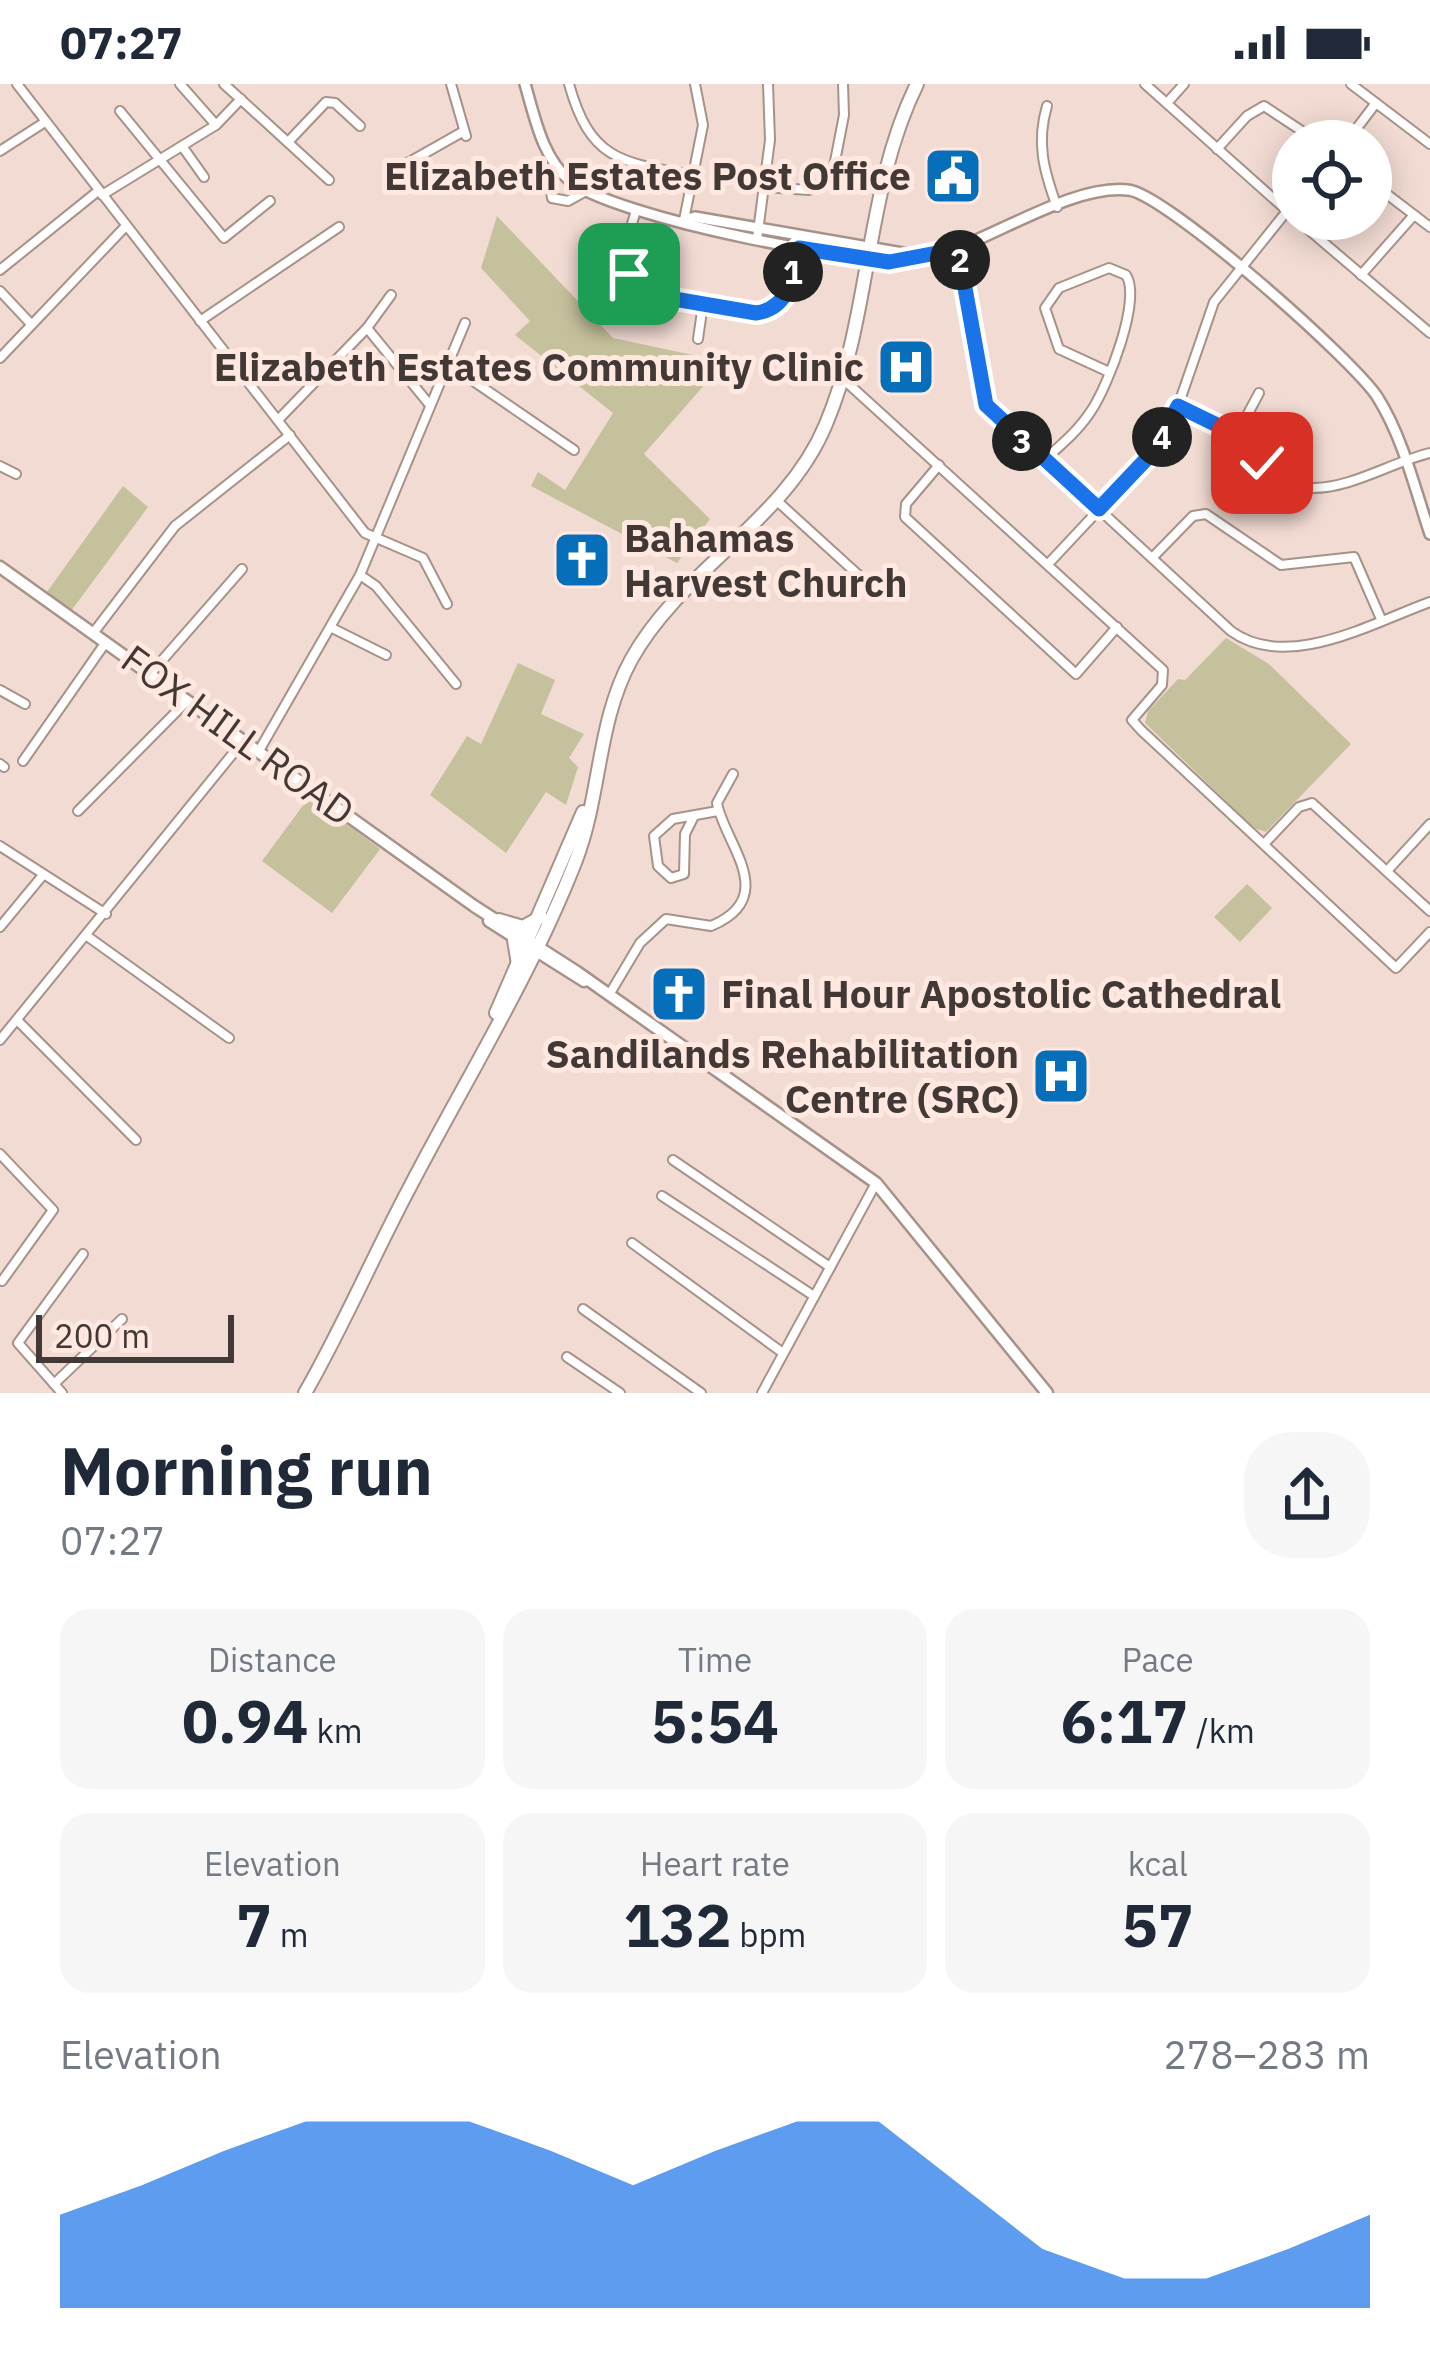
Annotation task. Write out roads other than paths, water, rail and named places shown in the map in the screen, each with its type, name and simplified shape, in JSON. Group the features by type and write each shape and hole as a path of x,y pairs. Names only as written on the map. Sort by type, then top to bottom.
{"highway":[{"path":"305,1393 577,858 616,692 642,642 669,604 776,500 814,450 843,379 883,178 917,84"},
{"path":"481,1054 516,971 532,948 596,777"},
{"path":"499,920 524,927 541,917"},
{"path":"514,940 516,971"}],"main road":[{"name":"FOX HILL ROAD","path":"0,566 245,738 514,940 587,982 876,1183 1047,1393"},
{"name":"FOX HILL ROAD","path":"474,906 532,948"}],"street":[{"path":"17,84 355,520 376,539 394,542 423,558 447,604"},
{"path":"180,84 215,124"},
{"path":"224,84 329,180"},
{"path":"397,169 425,149 465,133 451,84"},
{"path":"525,84 538,131 558,169 586,191 636,210 684,220 695,217 799,248 866,259 926,258 1108,190 1144,194 1240,268 1368,384 1405,460 1430,534"},
{"path":"568,84 586,134 607,153 623,161 693,175"},
{"path":"684,220 703,125 695,84"},
{"path":"758,234 772,115 768,84"},
{"path":"764,188 809,190 832,177 844,115 843,84"},
{"path":"1145,84 1272,198"},
{"path":"1167,103 1184,84"},
{"path":"1351,84 1430,144"},
{"path":"0,269 100,193 215,124 241,99"},
{"path":"288,142 326,102 335,103 359,127"},
{"path":"1363,120 1376,103"},
{"path":"1047,106 1039,131 1040,155 1057,207"},
{"path":"1217,149 1247,116 1264,106 1285,120"},
{"path":"120,111 224,238 270,201"},
{"path":"0,152 45,122"},
{"path":"409,144 425,149"},
{"path":"182,146 204,177"},
{"path":"558,169 550,185 552,198 568,200 586,191"},
{"path":"1392,198 1430,227"},
{"path":"636,210 625,256 632,280 651,295 772,310 786,294 799,248"},
{"path":"1361,275 1414,215"},
{"path":"0,358 125,227"},
{"path":"200,321 339,227"},
{"path":"758,234 868,244 926,258"},
{"path":"1050,562 1153,452 1178,406 1203,321 1240,268 1272,236"},
{"path":"1320,240 1430,333"},
{"path":"958,249 981,393 1002,423 1231,632 1268,650 1430,602"},
{"path":"1044,460 1089,415 1109,372 1133,297 1126,275 1109,268 1058,288 1045,308 1059,350 1109,372"},
{"path":"0,291 31,324"},
{"path":"278,420 367,328 391,295"},
{"path":"698,339 703,304"},
{"path":"260,749 360,575 465,323"},
{"path":"367,328 429,404"},
{"path":"447,363 574,450"},
{"path":"843,379 1050,562 1160,667 1165,680 1132,720 1396,968 1430,932"},
{"path":"1235,439 1259,393"},
{"path":"1178,406 1235,439 1276,474 1309,488 1430,453"},
{"path":"94,632 176,526 290,435"},
{"path":"939,465 906,504 905,517 1076,674 1117,626"},
{"path":"0,466 16,474"},
{"path":"776,500 866,580"},
{"path":"1152,558 1193,516 1206,514 1281,565 1354,557 1381,620"},
{"path":"151,673 242,568"},
{"path":"360,575 376,586 456,684"},
{"path":"332,628 386,655"},
{"path":"23,760 106,641"},
{"path":"0,690 25,704"},
{"path":"78,811 188,699"},
{"path":"0,1040 245,738"},
{"path":"608,997 640,944 666,919 712,926 739,900 744,861 718,811 718,795 733,774"},
{"path":"1264,844 1299,807 1312,803 1430,911"},
{"path":"693,818 685,835 684,874 671,878 658,866 654,836 673,819 718,811"},
{"path":"1388,871 1430,824"},
{"path":"0,846 106,914"},
{"path":"0,928 43,875"},
{"path":"87,936 229,1039"},
{"path":"16,1020 136,1140"},
{"path":"0,1154 53,1210 2,1281"},
{"path":"674,1160 830,1267"},
{"path":"763,1392 876,1183"},
{"path":"662,1196 814,1296"},
{"path":"632,1244 783,1353"},
{"path":"62,1393 18,1342 83,1253"},
{"path":"584,1309 700,1393"},
{"path":"54,1384 122,1319"},
{"path":"567,1357 620,1393"}],"place":[{"name":"Elizabeth Estates Post Office","path":"953,176"},
{"name":"Elizabeth Estates Community Clinic","path":"906,367"},
{"name":"Bahamas Harvest Church","path":"582,560"},
{"name":"Final Hour Apostolic Cathedral","path":"679,994"},
{"name":"Sandilands Rehabilitation Centre (SRC)","path":"1061,1076"}]}
